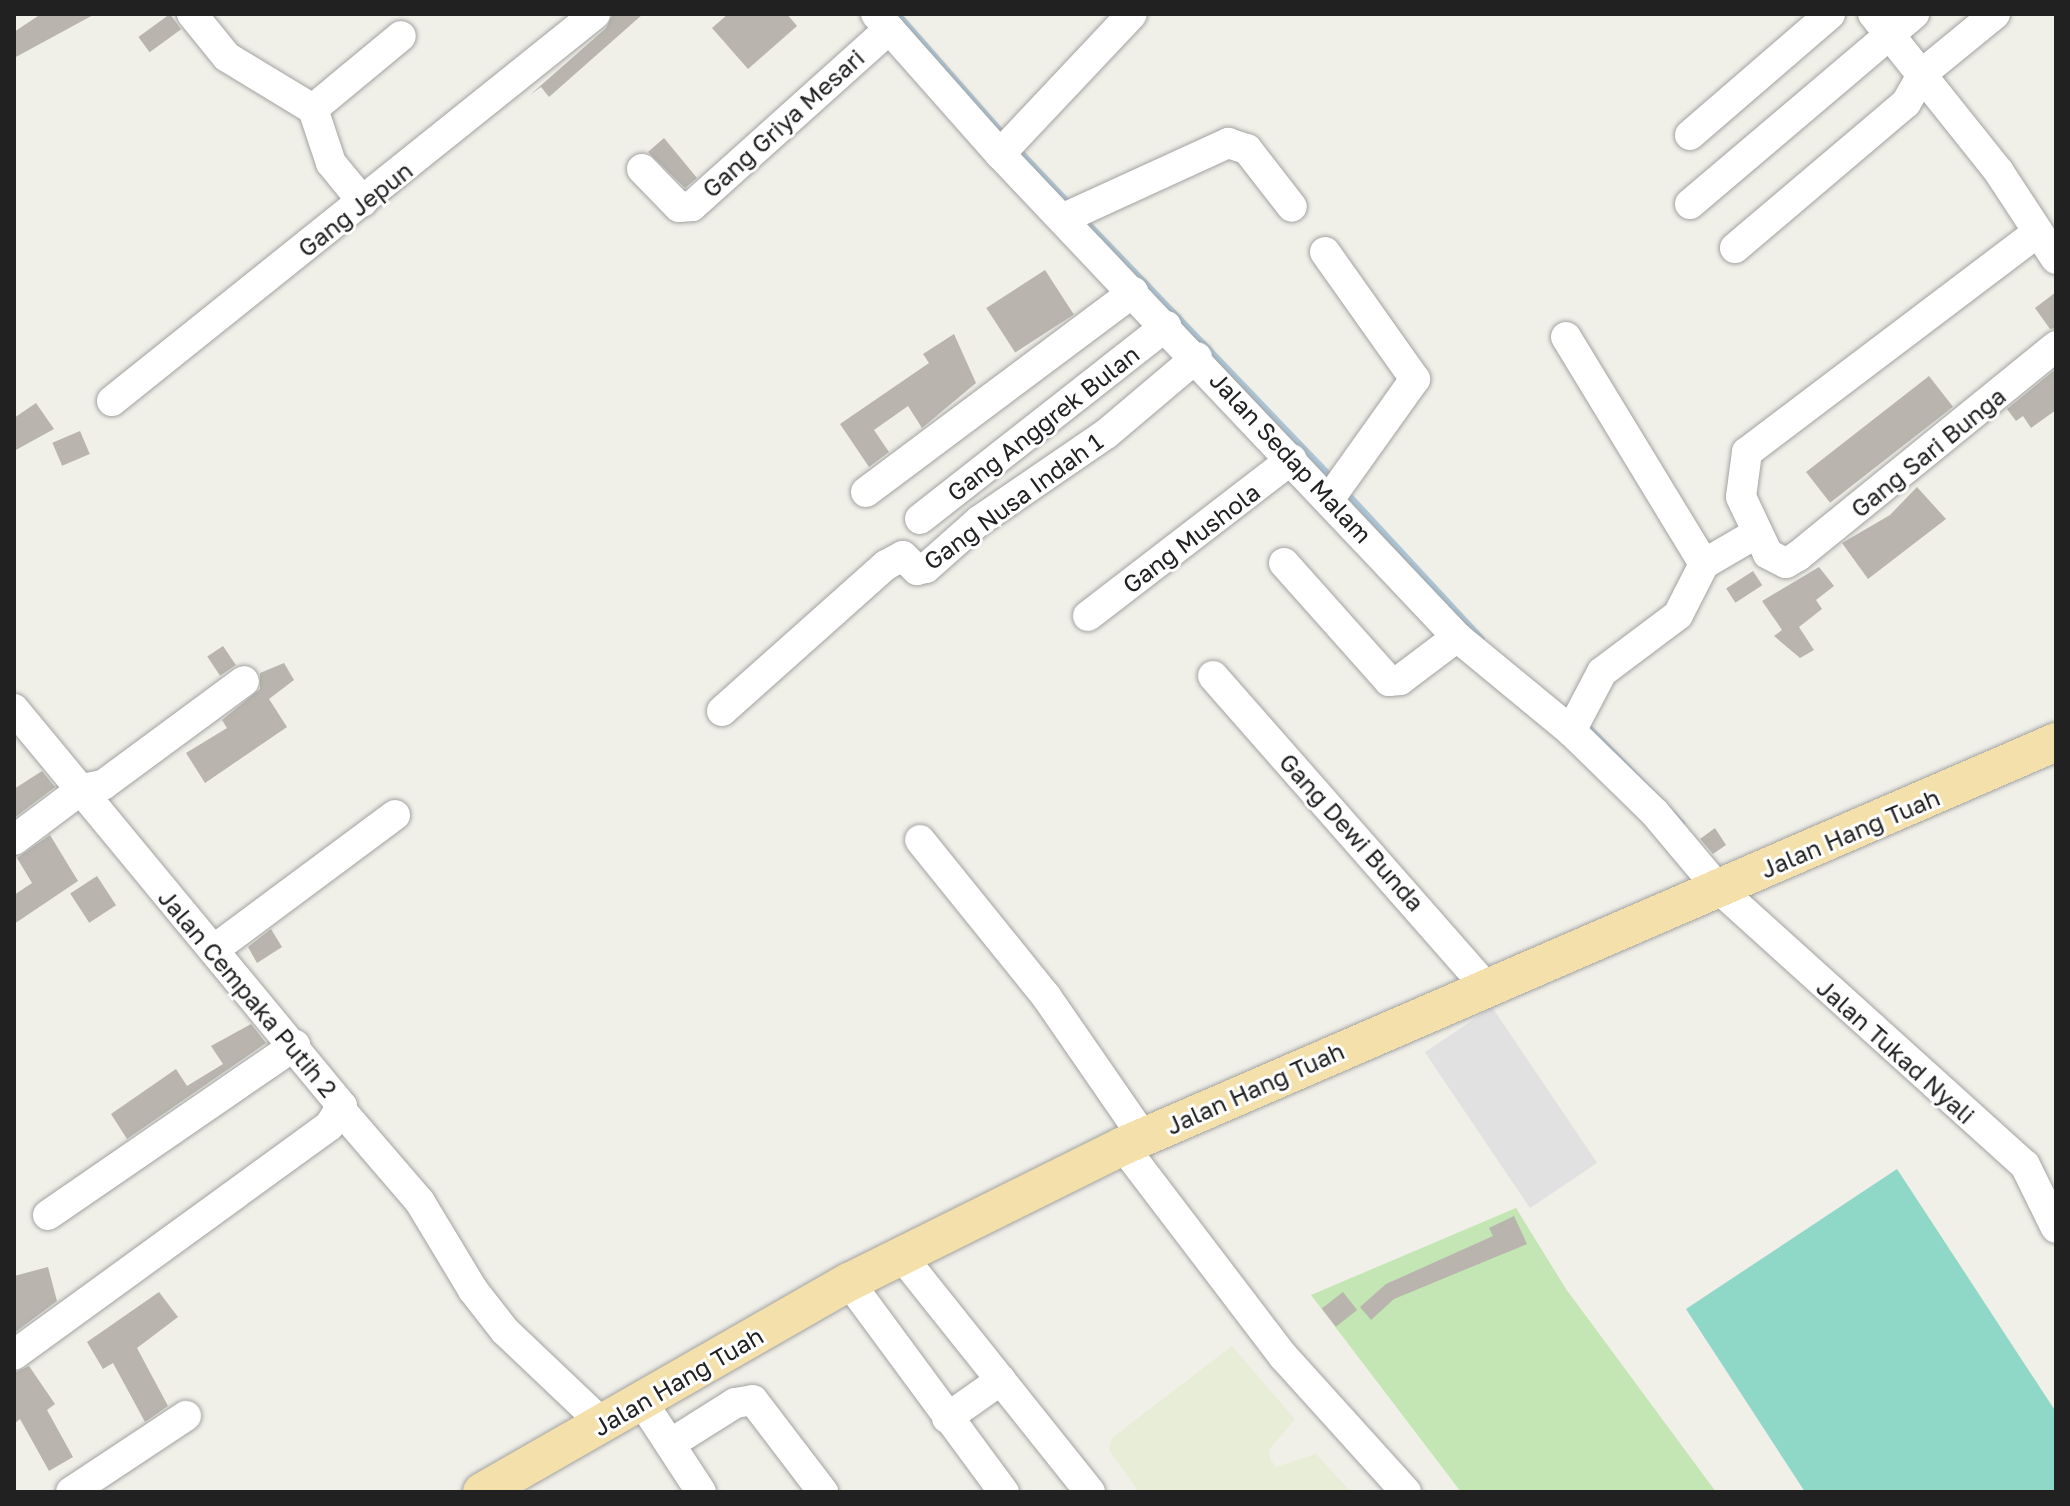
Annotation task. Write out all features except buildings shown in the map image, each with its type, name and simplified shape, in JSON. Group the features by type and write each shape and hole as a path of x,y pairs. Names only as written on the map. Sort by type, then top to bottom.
{"main road":[{"name":"Jalan Hang Tuah","path":"482,1492 643,1403 849,1282 904,1259 1134,1142 2056,742"}],"street":[{"path":"192,14 227,57 313,109 331,163 363,202"},
{"name":"Gang Jepun","path":"112,401 595,14"},
{"path":"1008,145 1132,14"},
{"path":"1690,135 1830,14"},
{"path":"1735,248 1906,103 1930,67 1995,14"},
{"name":"Jalan Sedap Malam","path":"883,21 1076,213 1133,292 1292,459 1337,489 1457,637 1574,723 1718,888"},
{"name":"Gang Griya Mesari","path":"642,169 679,207 692,206 883,21"},
{"path":"1690,204 1896,22 1930,67 2056,259"},
{"path":"313,109 401,36"},
{"path":"1076,213 1228,143 1247,149 1292,207"},
{"path":"1574,723 1602,672 1689,603 1704,564 1757,533 1741,497 1747,452 2038,232"},
{"path":"1325,252 1415,379 1337,489"},
{"path":"866,492 1133,292"},
{"name":"Gang Anggrek Bulan","path":"920,519 1166,326"},
{"path":"1566,337 1704,564"},
{"name":"Gang Sari Bunga","path":"1757,533 1776,561 1798,556 2056,346"},
{"name":"Gang Nusa Indah 1","path":"722,711 886,565 903,556 917,570 926,568 979,521 1106,434 1197,357"},
{"name":"Gang Mushola","path":"1088,616 1292,459"},
{"path":"1284,563 1389,681 1400,680 1457,637"},
{"name":"Gang Dewi Bunda","path":"1213,676 1489,990"},
{"path":"14,840 82,789 103,785 244,681"},
{"name":"Jalan Cempaka Putih 2","path":"14,709 216,948 295,1045 341,1110 329,1126 14,1355"},
{"path":"216,948 395,815"},
{"path":"920,840 1046,996 1134,1142 1284,1357 1406,1492"},
{"name":"Jalan Tukad Nyali","path":"1718,888 2025,1165 2056,1228"},
{"path":"48,1215 295,1045"},
{"path":"341,1110 420,1202 473,1290 505,1331 604,1425"},
{"path":"904,1259 1090,1492"},
{"path":"849,1282 1004,1492"},
{"path":"947,1418 1001,1380"},
{"path":"670,1444 735,1403 753,1400 823,1492"},
{"path":"643,1403 701,1492"},
{"path":"71,1492 186,1416"}],"green space":[{"path":"1516,1208 1566,1289 1716,1492 1461,1492 1311,1295"},
{"path":"1232,1346 1295,1419 1269,1450 1270,1459 1276,1467 1316,1454 1351,1492 1139,1492 1109,1450 1112,1438"}],"shaded area":[{"path":"1492,1007 1597,1163 1530,1208 1425,1052"},
{"path":"1897,1169 2056,1412 2056,1492 1805,1492 1686,1309"}],"waterway":[{"path":"898,14 1006,137"},
{"path":"1017,148 1070,204"},
{"path":"1083,218 1332,478"},
{"path":"1346,492 1482,639"},
{"path":"1584,722 1682,823"}]}
